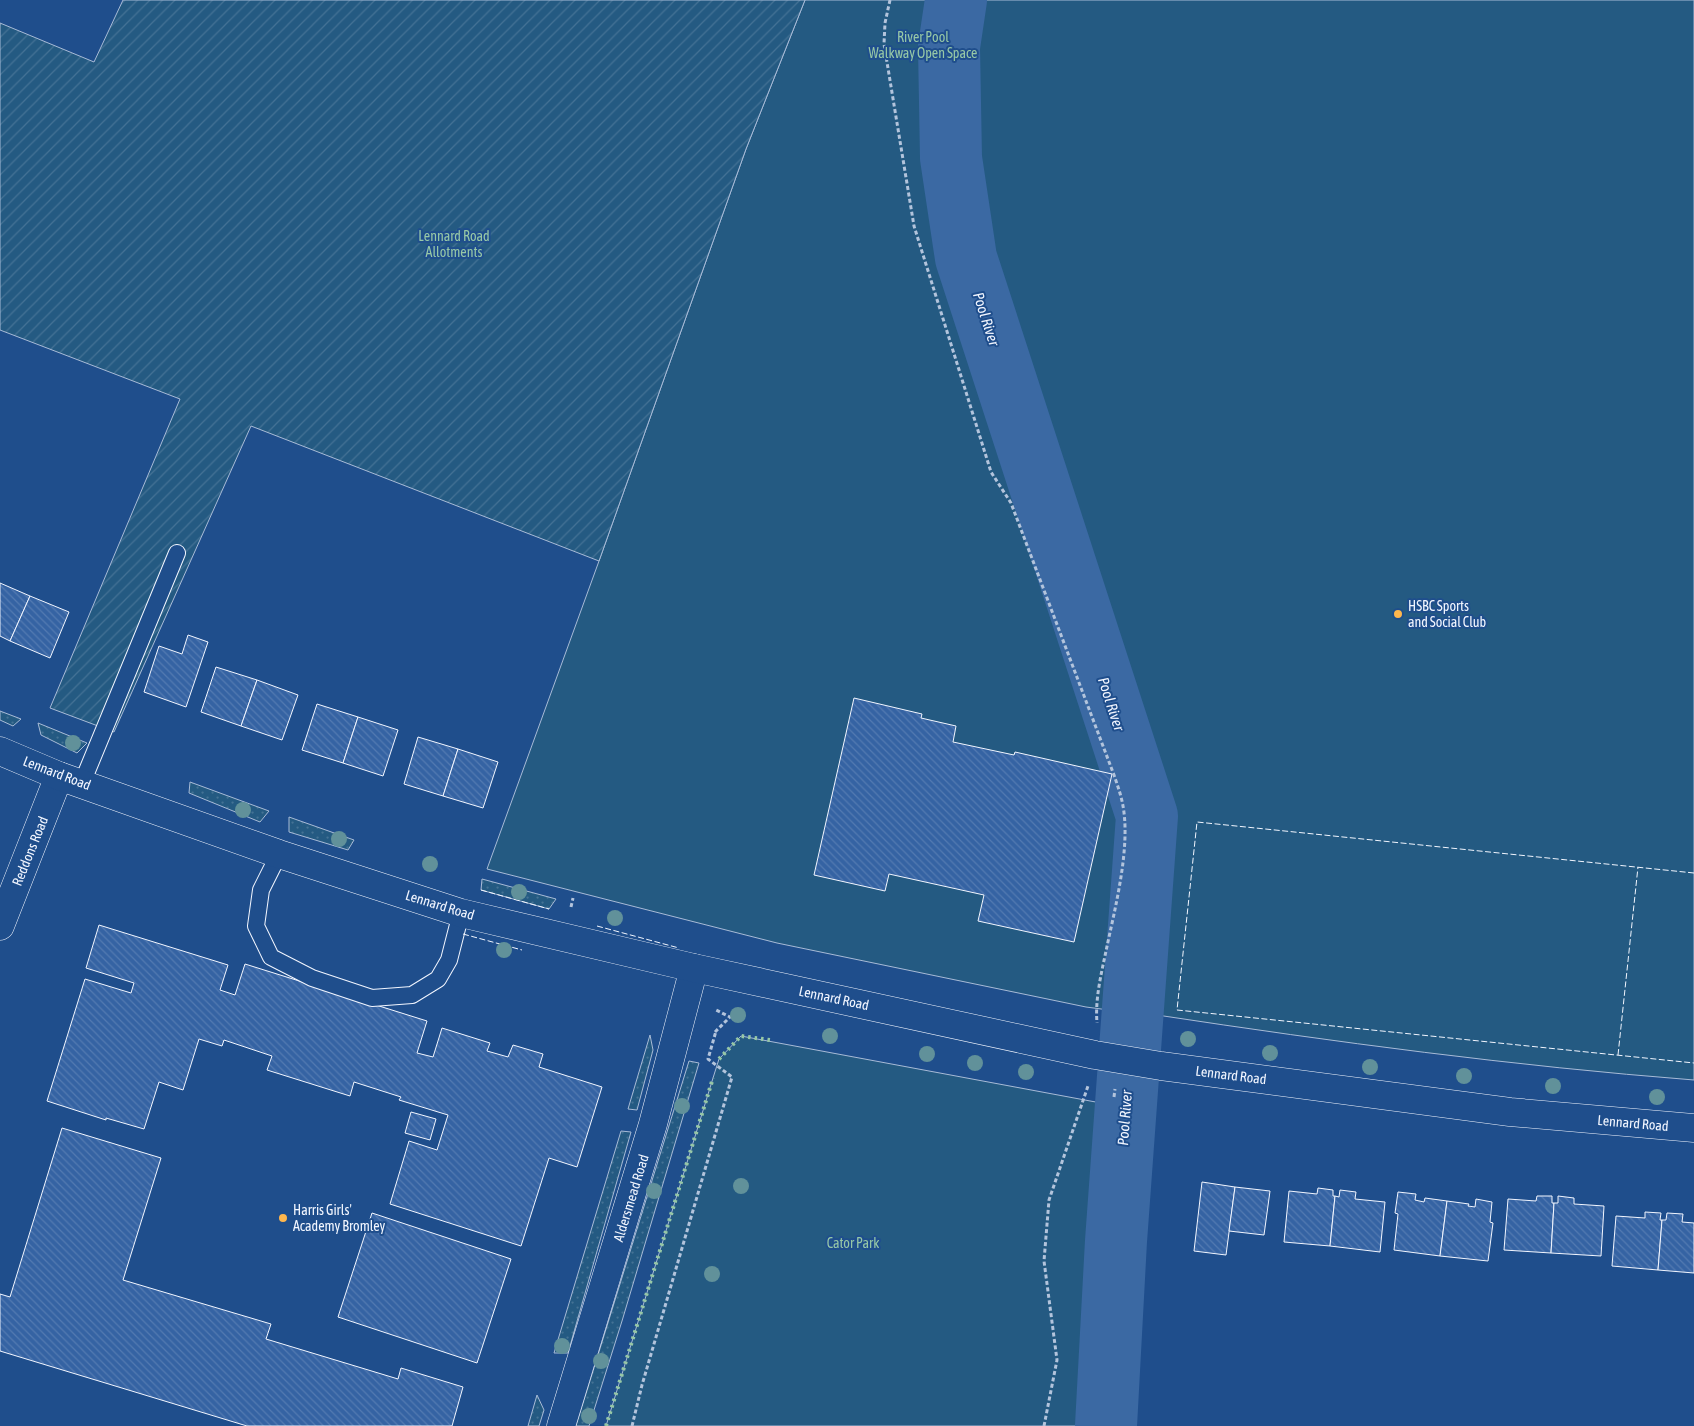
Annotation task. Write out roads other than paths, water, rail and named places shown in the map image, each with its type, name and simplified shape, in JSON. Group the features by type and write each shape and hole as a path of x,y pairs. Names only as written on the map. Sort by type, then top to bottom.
{"street":[{"name":"Lennard Road","path":"0,751 71,780 279,854 461,913 694,968 1095,1055 1161,1066 1510,1112 1694,1128"},
{"name":"Reddons Road","path":"0,926 71,780"},
{"name":"Aldersmead Road","path":"561,1426 653,1124 694,968"}],"lane":[{"path":"71,780 177,552"},
{"path":"279,854 261,890 256,926 271,957 312,978 372,998 412,995 438,979 449,960 461,913"}],"waterway":[{"name":"Pool River","path":"956,0 949,47 951,158 966,258 1147,816 1116,1241 1106,1426"}],"place":[{"name":"HSBC Sports and Social Club","path":"1398,614"},
{"name":"Harris Girls' Academy Bromley","path":"283,1218"}],"park label":[{"name":"River Pool Walkway Open Space","path":"923,46"},
{"name":"Lennard Road Allotments","path":"454,244"},
{"name":"Cator Park","path":"853,1243"}]}
